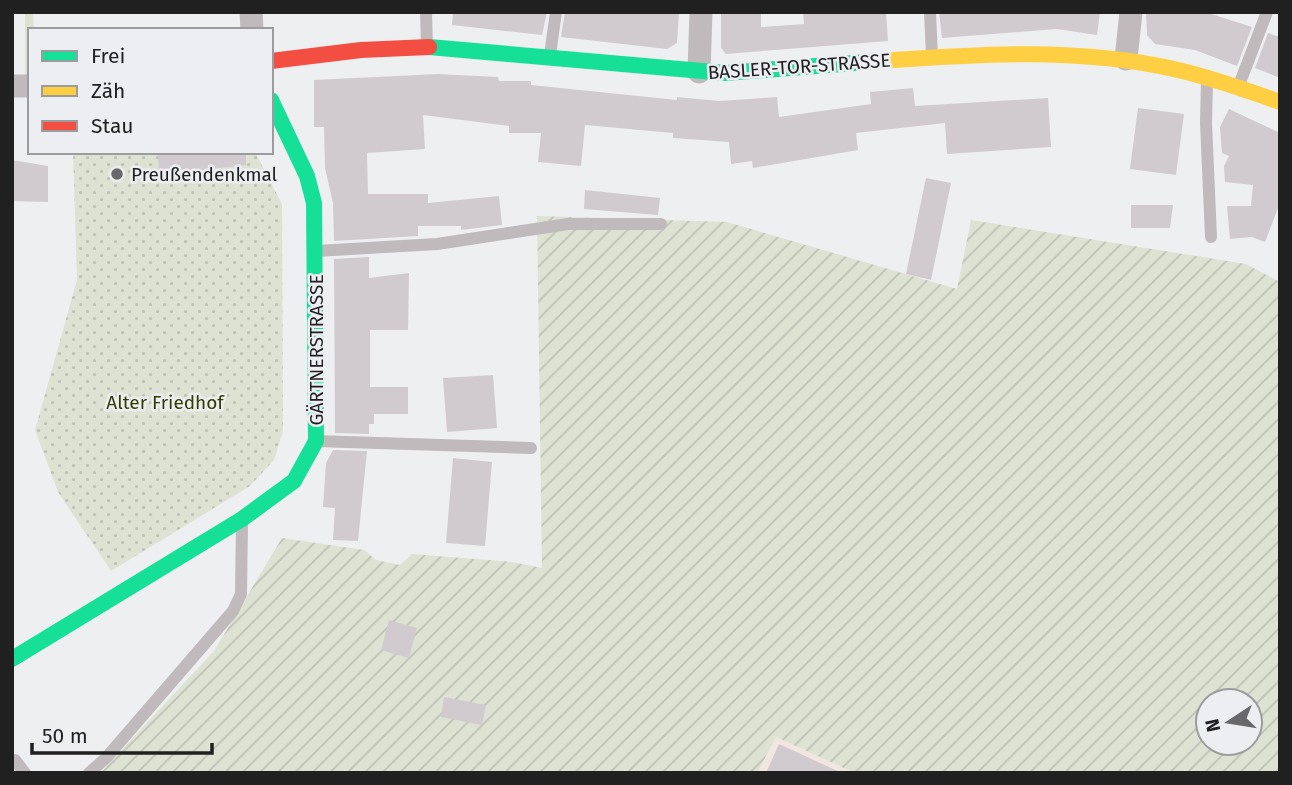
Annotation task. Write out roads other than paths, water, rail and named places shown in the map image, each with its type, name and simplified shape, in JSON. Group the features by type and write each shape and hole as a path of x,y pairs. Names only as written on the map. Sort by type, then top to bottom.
{"street":[{"path":"699,72 701,12"},
{"path":"1126,59 1131,12"},
{"name":"BASLER-TOR-STRASSE","path":"273,61 428,47 699,72 743,73 1028,52 1126,59 1207,75 1280,102"},
{"name":"GÄRTNERSTRASSE","path":"12,659 242,519 294,481 316,441 316,251 312,189 273,104"}],"lane":[{"path":"426,12 428,47"},
{"path":"549,58 556,12"},
{"path":"930,12 932,57"},
{"path":"1238,86 1267,12"},
{"path":"1207,75 1206,123 1211,237"},
{"path":"316,251 437,244 568,224 661,224"},
{"path":"316,441 531,447"},
{"path":"89,773 106,758 233,611 242,582 242,519"},
{"path":"14,760 25,773"}],"place":[{"name":"Preußendenkmal","path":"117,174"}],"park label":[{"name":"Alter Friedhof","path":"165,402"}]}
